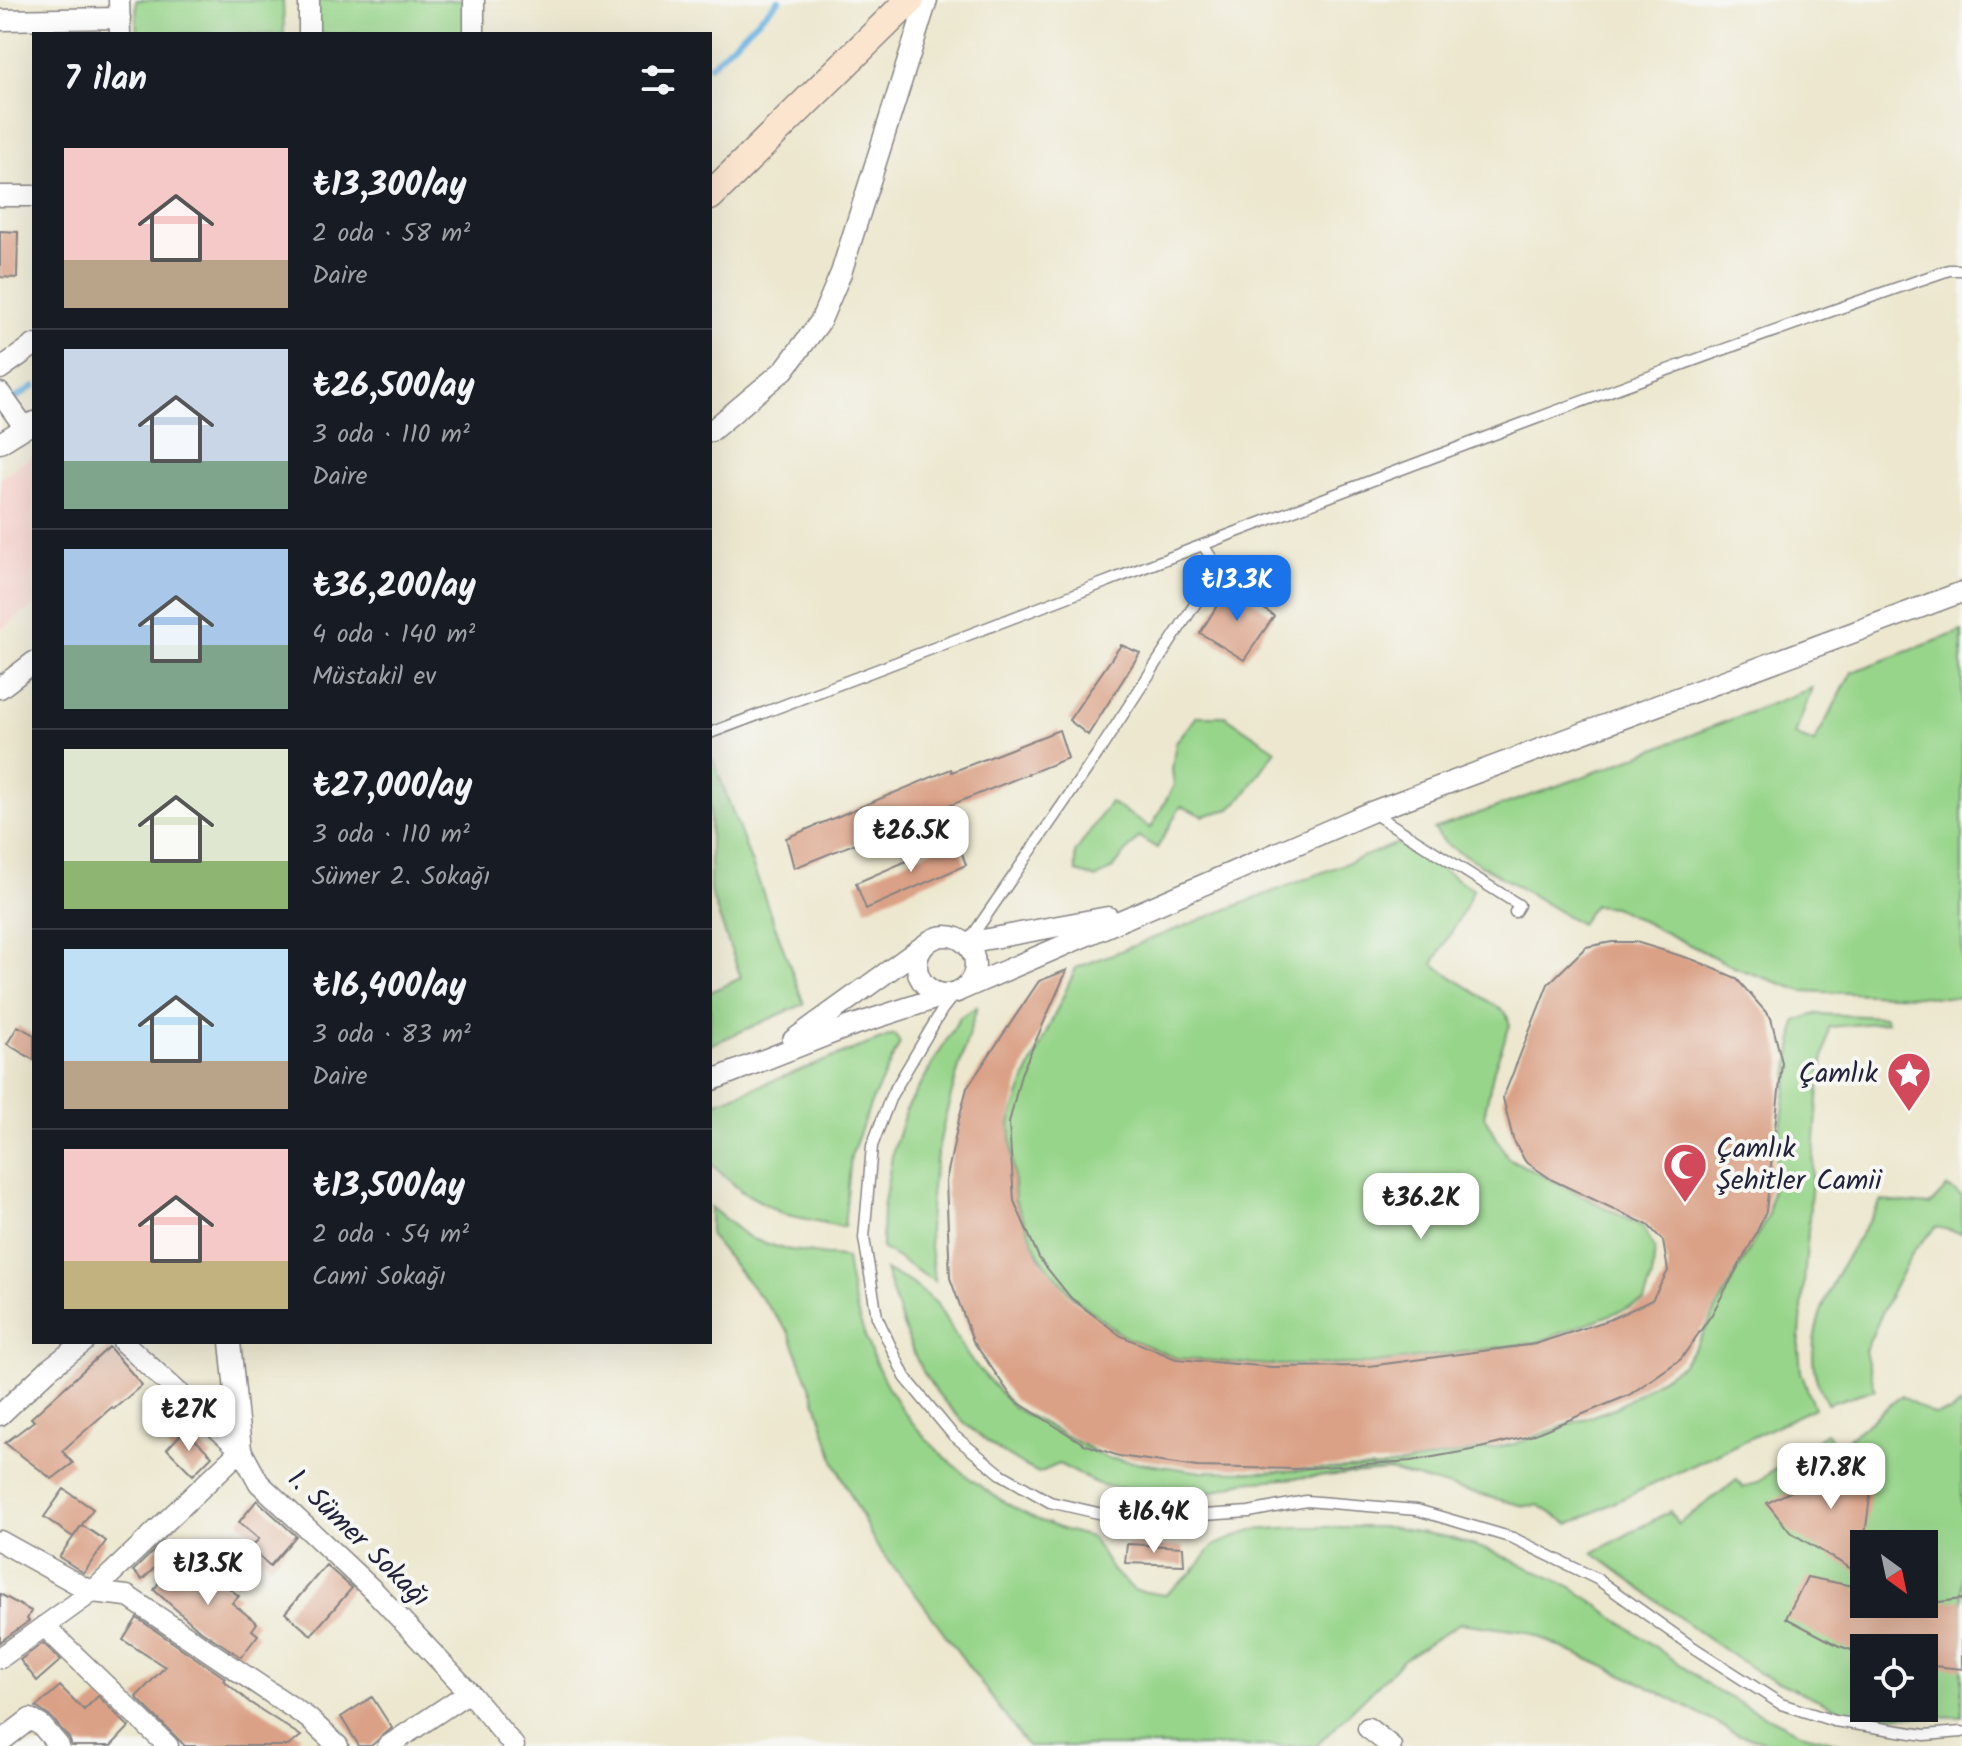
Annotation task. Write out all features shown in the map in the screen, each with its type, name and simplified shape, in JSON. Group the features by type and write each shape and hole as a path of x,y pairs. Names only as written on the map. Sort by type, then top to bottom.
{"main road":[{"path":"712,194 910,0"}],"street":[{"path":"309,0 309,32"},
{"path":"474,0 474,32"},
{"path":"712,430 784,370 820,322 841,273 927,0"},
{"path":"0,20 120,17"},
{"path":"0,196 32,196"},
{"path":"0,369 32,346"},
{"path":"0,393 29,425 0,443"},
{"path":"712,1080 848,1027 956,992 1371,812 1962,592"},
{"path":"0,688 32,664"},
{"path":"966,943 1140,911"},
{"path":"767,1059 930,941 948,936 966,943 973,951 975,971 965,987 956,992 937,993 923,982 917,965 919,955 930,941"},
{"path":"0,1415 49,1369 81,1344"},
{"path":"0,1658 92,1592 241,1450 125,1344"},
{"name":"1. Sümer Sokağı","path":"230,1344 241,1450 259,1483 376,1593 469,1692 514,1746"},
{"path":"0,1541 92,1592 127,1596 308,1718 338,1746"},
{"path":"44,1626 168,1746"},
{"path":"388,1746 469,1692"},
{"path":"0,1742 30,1719 42,1726 59,1746"},
{"path":"1368,1728 1391,1746"}],"lane":[{"path":"712,732 1839,308 1949,270 1962,270"},
{"path":"966,943 1096,756 1199,598 1214,562 1203,545"},
{"path":"1371,812 1519,905 1515,912"},
{"path":"956,992 891,1096 872,1146 864,1238 877,1317 905,1377 953,1435 1001,1474 1050,1502 1129,1520 1249,1512 1306,1501 1417,1510 1513,1538 1597,1579 1691,1646 1781,1704 1834,1721 1925,1735 1962,1732"}],"shaded area":[{"path":"32,455 32,606 0,630 0,479"}],"green space":[{"path":"136,0 283,0 284,32 137,32"},
{"path":"309,0 472,0 472,32 309,32"},
{"path":"1962,631 1962,998 1802,991 1736,968 1614,907 1594,905 1580,924 1446,844 1434,829 1580,778 1812,688 1795,735 1814,743 1852,672"},
{"path":"1197,716 1225,716 1276,750 1245,794 1230,809 1203,816 1181,806 1157,848 1139,837 1113,868 1097,878 1076,872 1075,853 1110,802 1151,828 1174,785 1172,769 1176,742"},
{"path":"712,759 804,1004 712,1044 712,991 741,978 712,897"},
{"path":"1398,843 1473,889 1433,964 1506,1013 1510,1025 1494,1069 1484,1116 1508,1158 1643,1227 1655,1249 1652,1277 1644,1302 1535,1343 1369,1364 1270,1365 1176,1358 1123,1336 1072,1296 1040,1257 1015,1200 1010,1123 1026,1077 1076,968"},
{"path":"977,1007 945,1118 934,1174 929,1232 935,1282 882,1248 883,1208 893,1151 906,1110 960,1017"},
{"path":"1816,1014 1886,1017 1887,1022 1829,1027 1819,1087 1799,1349 1801,1372 1814,1408 1569,1524 1538,1505 1524,1506 1389,1471 1243,1482 1203,1495 1131,1491 1098,1484 1059,1464 1039,1473 972,1430 931,1385 910,1345 885,1270 910,1282 936,1303 969,1358 1014,1408 1107,1458 1196,1471 1380,1468 1514,1444 1617,1407 1683,1364 1699,1341 1768,1216 1796,1021"},
{"path":"894,1034 900,1043 870,1105 851,1156 844,1227 783,1214 741,1191 712,1165 712,1104"},
{"path":"1947,1187 1962,1196 1962,1233 1936,1227 1914,1250 1865,1351 1875,1389 1827,1404 1817,1381 1813,1358 1815,1335 1831,1286 1843,1263 1881,1201 1930,1205"},
{"path":"712,1209 749,1238 784,1249 846,1258 858,1316 872,1355 901,1408 919,1430 961,1471 1010,1505 1036,1519 1091,1537 1113,1571 1134,1590 1165,1595 1193,1572 1213,1546 1252,1530 1389,1527 1447,1537 1494,1552 1572,1587 1718,1692 1797,1732 1852,1746 1784,1746 1739,1735 1637,1681 1527,1632 1460,1623 1403,1660 1316,1746 1027,1746 876,1545 835,1463 814,1396 788,1331 712,1238"},
{"path":"1901,1396 1934,1415 1951,1412 1962,1404 1962,1717 1938,1716 1938,1634 1850,1634 1850,1714 1760,1674 1593,1553 1670,1511 1678,1524 1737,1480 1743,1488 1757,1482 1826,1433 1838,1447"}],"building":[{"path":"0,231 18,232 17,278 0,277"},
{"path":"1230,585 1274,616 1244,660 1200,633"},
{"path":"1121,645 1140,653 1088,735 1069,720"},
{"path":"1059,730 1068,758 794,868 786,838 951,769 952,772"},
{"path":"957,839 966,865 866,909 856,883"},
{"name":"Çamlık Şehitler Camii","path":"1636,942 1694,960 1736,978 1771,1018 1782,1063 1766,1211 1754,1238 1712,1314 1681,1359 1629,1395 1530,1436 1411,1461 1295,1469 1197,1467 1119,1456 1084,1444 1014,1400 973,1341 950,1278 946,1181 959,1119 967,1088 1039,981 1067,970 1021,1074 1009,1123 1014,1201 1039,1258 1071,1298 1121,1336 1176,1359 1272,1367 1369,1366 1535,1344 1609,1320 1652,1300 1668,1271 1663,1241 1648,1225 1552,1180 1525,1161 1513,1139 1503,1098 1548,984 1586,947"},
{"path":"18,1026 32,1034 32,1059 7,1044"},
{"path":"109,1347 142,1385 62,1451 73,1463 52,1479 5,1443 34,1421 31,1418"},
{"path":"185,1430 212,1456 193,1475 167,1449"},
{"path":"1840,1452 1873,1474 1866,1530 1850,1530 1850,1568 1790,1532 1767,1503 1825,1475"},
{"path":"64,1489 93,1509 73,1537 44,1517"},
{"path":"257,1500 296,1536 270,1566 250,1548 259,1539 239,1522"},
{"path":"82,1525 106,1541 84,1573 59,1557"},
{"path":"163,1542 172,1551 142,1580 133,1571"},
{"path":"1127,1544 1183,1547 1184,1565 1125,1563"},
{"path":"175,1557 209,1586 216,1578 239,1596 232,1603 257,1623 252,1630 258,1635 241,1657 197,1628 154,1590"},
{"path":"326,1565 352,1588 311,1635 285,1613"},
{"path":"1807,1577 1850,1585 1850,1618 1938,1618 1938,1602 1962,1599 1962,1669 1938,1666 1938,1634 1850,1634 1850,1650 1786,1618"},
{"path":"0,1594 31,1611 29,1621 0,1642"},
{"path":"137,1618 225,1678 223,1680 249,1702 301,1736 288,1746 185,1746 136,1697 165,1667 123,1640"},
{"path":"43,1643 61,1660 37,1681 20,1660"},
{"path":"60,1686 84,1710 98,1696 129,1727 111,1746 72,1746 52,1718 36,1707"},
{"path":"372,1697 392,1728 371,1746 359,1746 341,1717"}],"waterway":[{"path":"712,64 779,0"},
{"path":"10,402 32,387"}],"place":[{"name":"Çamlık","path":"1909,1113"},
{"name":"Çamlık Şehitler Camii","path":"1685,1204"}]}
